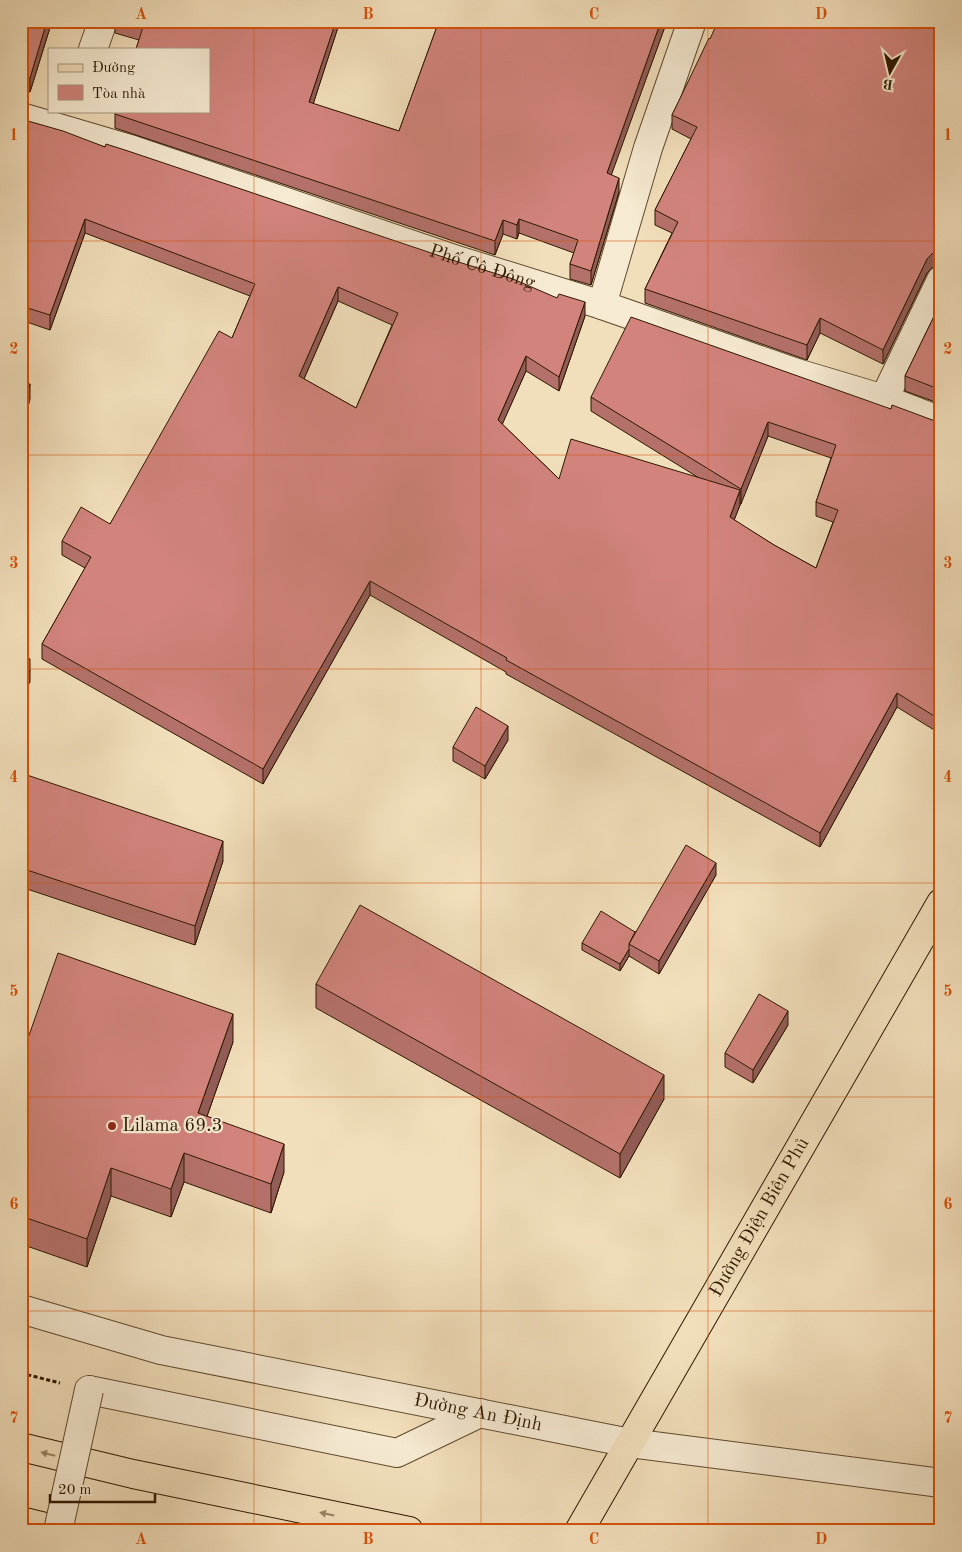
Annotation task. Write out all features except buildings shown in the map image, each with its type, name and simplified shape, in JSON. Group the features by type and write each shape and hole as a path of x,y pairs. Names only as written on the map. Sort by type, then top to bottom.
{"main road":[{"name":"Đường Điện Biên Phủ","path":"579,1531 941,903"},
{"path":"21,1447 133,1474 409,1531"},
{"path":"21,1522 60,1531"}],"street":[{"path":"93,48 103,21"},
{"path":"602,305 648,148 692,21"},
{"name":"Phố Cô Đông","path":"21,117 67,121 133,150 454,260 602,305 797,373 884,399 941,421"},
{"path":"884,399 941,280"},
{"name":"Đường An Định","path":"21,1310 161,1350 630,1442 941,1483"},
{"path":"60,1531 89,1390 397,1453 480,1413"}],"path":[{"path":"21,1373 89,1390"}],"place":[{"name":"Lilama 69.3","path":"112,1126"}]}
